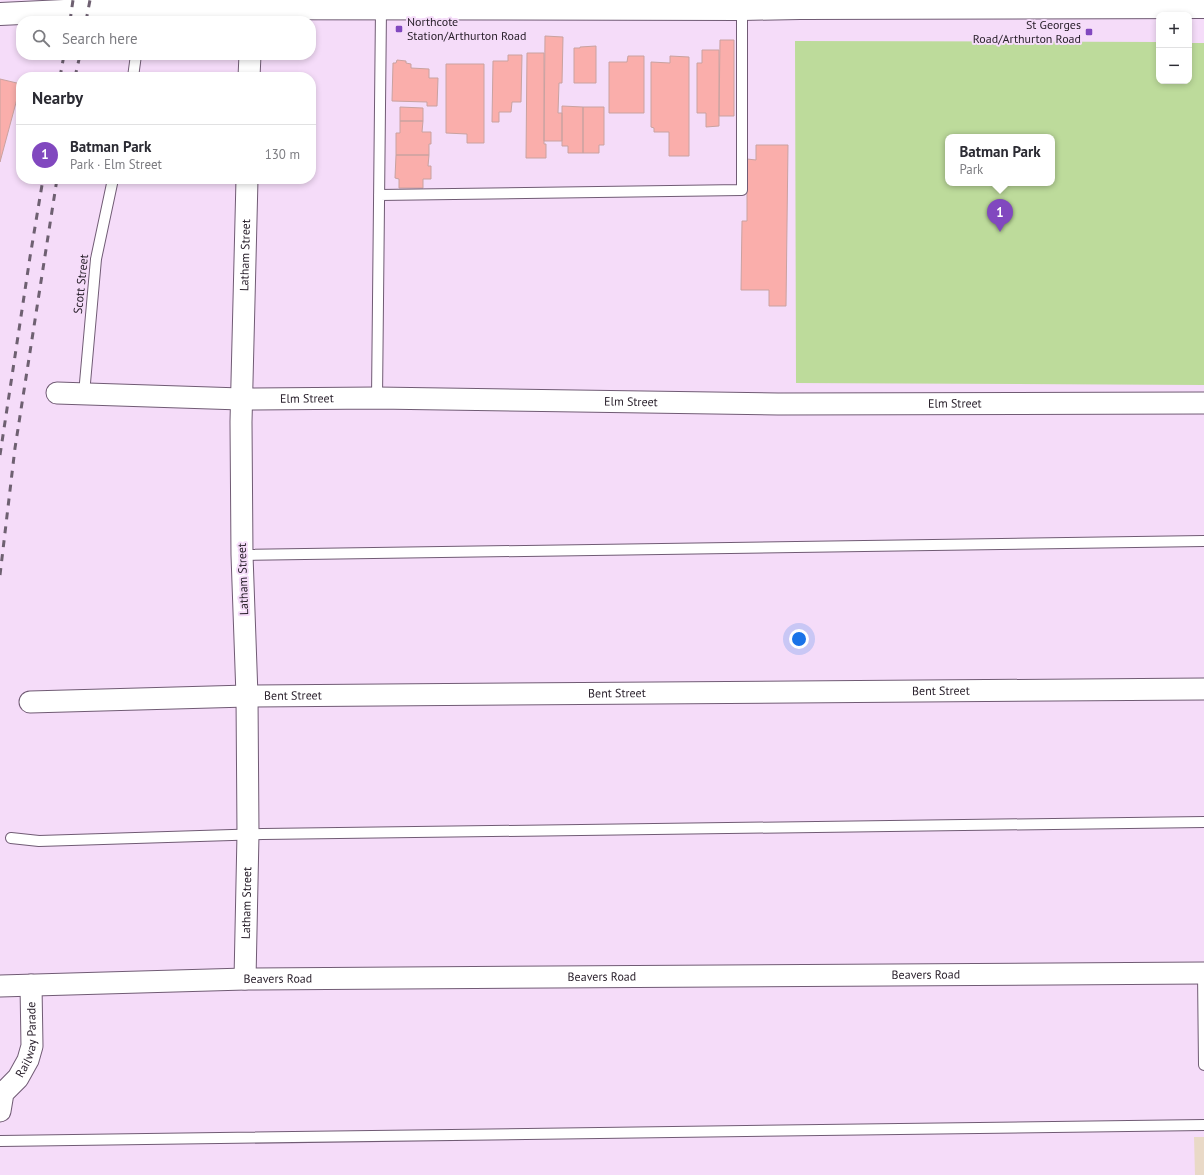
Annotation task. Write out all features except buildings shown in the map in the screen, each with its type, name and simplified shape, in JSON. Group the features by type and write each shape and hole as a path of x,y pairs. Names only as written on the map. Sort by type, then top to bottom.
{"street":[{"path":"0,14 128,8 144,12 216,4 251,15 381,9 410,4 742,9 1190,5"},
{"path":"249,72 250,60"},
{"name":"Latham Street","path":"245,979 248,834 242,555 241,399 247,184"},
{"name":"Elm Street","path":"57,393 241,399 377,398 778,404 1204,403"},
{"name":"Bent Street","path":"30,702 246,696 1204,689"},
{"name":"Beavers Road","path":"0,986 200,979 1203,973"},
{"name":"Railway Parade","path":"0,1111 3,1094 18,1078 28,1060 32,1046 31,985"}],"lane":[{"path":"377,398 381,9"},
{"path":"379,195 742,190 742,9"},
{"path":"134,72 135,60"},
{"name":"Scott Street","path":"84,394 96,259 112,184"},
{"path":"242,555 1204,541"},
{"path":"12,838 39,841 248,834 1204,822"},
{"path":"1203,973 1204,1066"},
{"path":"0,1141 1204,1125"}],"shaded area":[{"path":"1194,1137 1204,1137 1204,1175 1195,1175"}],"green space":[{"path":"795,41 1156,42 1156,84 1192,84 1192,43 1204,43 1204,385 796,383"}],"railway":[{"path":"71,16 73,0"},
{"path":"87,16 90,0"},
{"path":"61,72 63,60"},
{"path":"76,72 79,60"},
{"path":"0,455 42,184"},
{"path":"0,575 15,448 56,184"}],"place":[{"name":"Northcote Station/Arthurton Road","path":"399,29"},
{"name":"St Georges Road/Arthurton Road","path":"1089,32"},
{"name":"Batman Park","path":"1000,232"}]}
